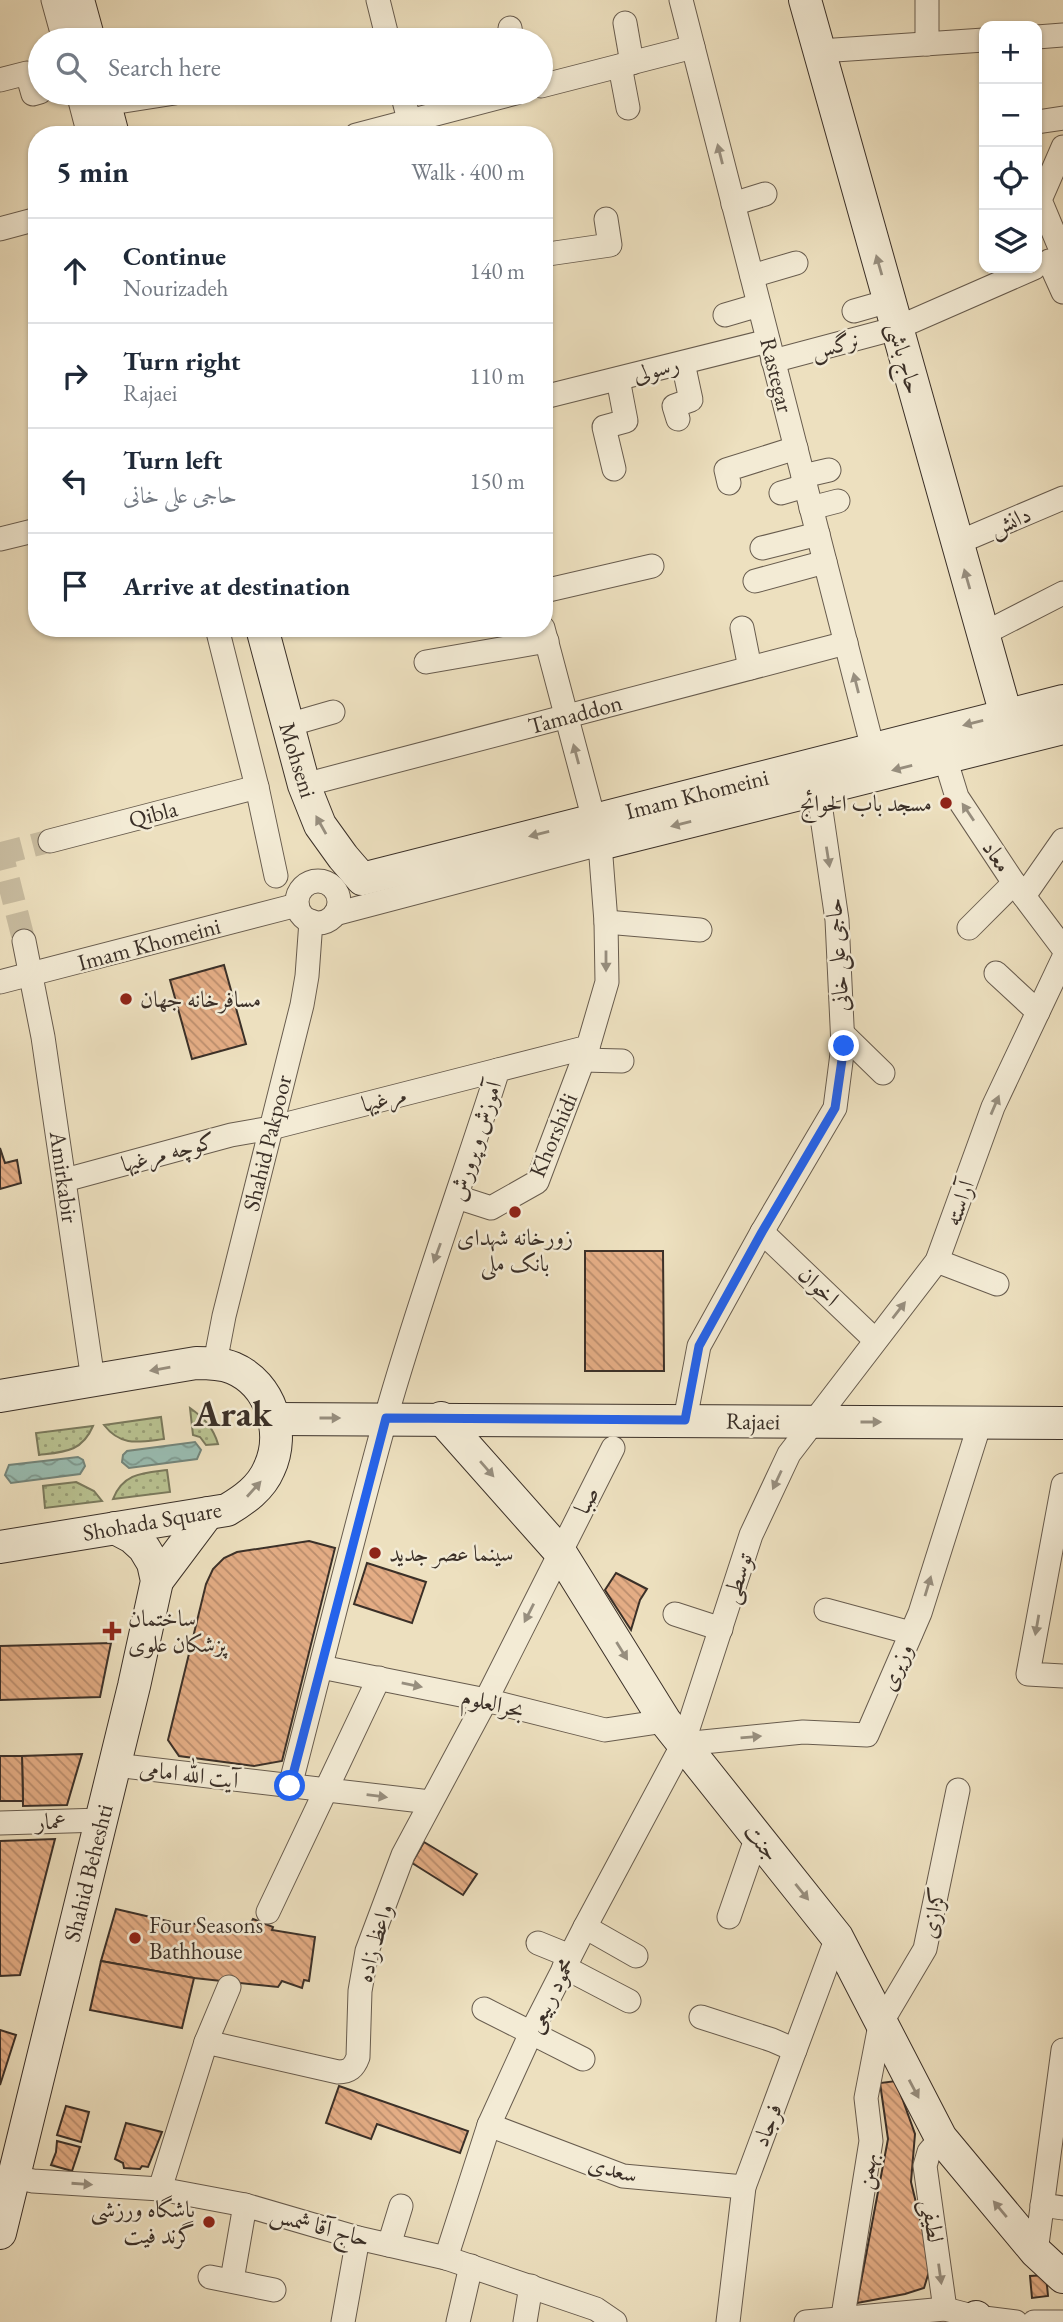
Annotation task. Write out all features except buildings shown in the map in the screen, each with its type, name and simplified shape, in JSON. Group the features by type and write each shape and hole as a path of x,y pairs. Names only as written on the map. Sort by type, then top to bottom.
{"main road":[{"path":"78,0 86,28"},
{"name":"حاج باشی","path":"805,0 1006,715"},
{"path":"99,105 109,126"},
{"name":"Mohseni","path":"264,637 304,785 320,825 362,879"},
{"name":"Imam Khomeini","path":"597,832 873,749 1063,701"},
{"name":"Imam Khomeini","path":"362,879 818,789 1063,728"},
{"name":"Shohada Square","path":"0,1396 196,1363 215,1363 233,1368 248,1377 270,1405 276,1436 275,1453 269,1471 244,1500 227,1510 0,1546"},
{"name":"جنت","path":"441,1418 560,1552 674,1732 837,1937 880,2025 941,2138 1036,2252 1063,2277"},
{"name":"Rajaei","path":"274,1419 1063,1423"},
{"path":"157,1581 208,1513"},
{"path":"115,1528 132,1537 144,1548 153,1563 157,1581"},
{"name":"Shahid Beheshti","path":"0,2233 8,2185 102,1820 157,1581"}],"street":[{"path":"53,0 61,28"},
{"path":"378,0 385,28"},
{"name":"Rastegar","path":"681,0 873,749"},
{"path":"927,0 927,44"},
{"path":"625,23 628,108"},
{"path":"1042,37 1063,35"},
{"path":"820,51 979,40"},
{"path":"553,83 693,47"},
{"path":"0,80 27,73 28,76"},
{"path":"90,126 94,105"},
{"path":"405,105 410,126"},
{"path":"417,126 480,105"},
{"path":"1042,121 1063,118"},
{"path":"1063,147 1040,200 1049,261 1063,292"},
{"path":"733,204 765,194"},
{"path":"553,253 610,245 606,219"},
{"path":"0,229 28,221"},
{"path":"854,311 893,315 1049,261"},
{"path":"752,276 796,263"},
{"path":"725,315 759,305"},
{"name":"نرگس","path":"771,351 893,315"},
{"name":"رسولی","path":"553,395 682,363 771,351"},
{"path":"678,419 674,406 691,400 682,363"},
{"path":"614,469 604,426 626,421 618,379"},
{"path":"729,483 726,470 796,448"},
{"path":"806,490 830,470"},
{"path":"781,493 806,490 838,501"},
{"name":"دانش","path":"957,544 1063,498"},
{"path":"0,540 28,532"},
{"path":"762,548 818,534"},
{"path":"755,581 825,562"},
{"path":"553,590 652,566"},
{"path":"983,634 1063,593"},
{"path":"742,628 750,668"},
{"path":"219,637 276,876"},
{"path":"426,662 536,637"},
{"path":"546,637 597,832 606,922 607,982 585,1053"},
{"name":"Tamaddon","path":"304,785 846,643"},
{"path":"288,725 333,712"},
{"name":"معاد","path":"945,758 957,797 1019,889 1063,948"},
{"name":"Qibla","path":"50,841 257,787"},
{"name":"حاجی علی خانی","path":"685,1420 699,1346 835,1108 844,1046 837,920 818,789"},
{"name":"Imam Khomeini","path":"335,914 597,832"},
{"path":"969,928 1019,889 1063,840"},
{"name":"Imam Khomeini","path":"330,884 362,879"},
{"path":"315,881 330,884 339,898 335,914 321,922 304,913 298,894 305,885 315,881"},
{"name":"Imam Khomeini","path":"0,982 304,913"},
{"name":"Shahid Pakpoor","path":"215,1363 224,1316 306,986 304,913"},
{"path":"606,922 700,930"},
{"name":"Amirkabir","path":"24,941 32,974 65,1180 93,1381"},
{"name":"آراسته","path":"812,1421 937,1261 993,1107 1063,959"},
{"path":"996,973 1038,1012"},
{"path":"843,1034 883,1073"},
{"name":"آموزش و پرورش","path":"290,1786 386,1418 426,1286 498,1070 585,1053 622,1061"},
{"name":"Khorshidi","path":"457,1197 491,1208 537,1182 585,1053"},
{"name":"مرغیها","path":"271,1128 498,1070"},
{"name":"کوچه مرغیها","path":"65,1180 231,1135 271,1128"},
{"name":"اخوان","path":"762,1232 875,1340"},
{"path":"937,1261 998,1284"},
{"name":"توسطی","path":"674,1732 721,1629 751,1535 789,1454 812,1421"},
{"name":"وزیری","path":"674,1732 867,1735 920,1613 979,1423"},
{"name":"صبا","path":"560,1552 613,1448"},
{"path":"1063,1485 1028,1674 1063,1676"},
{"name":"واعظ زاده","path":"206,2042 338,2072 347,2072 355,2066 358,2057 360,1991 367,1951 403,1855 486,1700 560,1552"},
{"path":"826,1610 911,1633"},
{"path":"675,1614 721,1629"},
{"name":"بحرالعلوم","path":"321,1667 486,1700 606,1730 674,1732"},
{"path":"268,1912 379,1678"},
{"name":"محمود ربیعی","path":"446,2258 489,2124 531,2033 585,1927 674,1732"},
{"name":"آیت الله امامی","path":"115,1765 430,1802"},
{"name":"کزازی","path":"880,2025 925,1948 958,1790"},
{"name":"عمار","path":"0,1823 102,1820"},
{"path":"729,1917 757,1836"},
{"path":"585,1927 636,1956"},
{"name":"فرجاد","path":"728,2322 744,2187 837,1937"},
{"path":"538,1943 629,2001"},
{"path":"159,2189 206,2042 229,1987"},
{"path":"484,2009 583,2059"},
{"path":"701,2017 795,2050"},
{"name":"بهمن","path":"842,2320 871,2141 866,2098 880,2025"},
{"path":"1036,2252 1052,2207 1063,2050"},
{"name":"سعدی","path":"489,2124 623,2176 744,2187"},
{"name":"لطیفی","path":"941,2138 929,2152 925,2166 945,2309"},
{"name":"حاج آقا شمس","path":"8,2185 33,2181 159,2189 245,2205 358,2238 446,2258 596,2309 615,2322"},
{"path":"245,2205 221,2278 274,2290"},
{"path":"389,2245 401,2206"},
{"path":"343,2322 358,2238"},
{"path":"458,2322 471,2266"},
{"path":"525,2322 531,2286"},
{"path":"806,2322 945,2309 975,2320 1016,2322"},
{"path":"1034,2322 1062,2322"}],"green space":[{"path":"190,1408 207,1423 218,1444 206,1445 200,1437 193,1435"},
{"path":"161,1417 164,1439 139,1442 124,1440 104,1425"},
{"path":"93,1426 89,1435 78,1446 39,1455 36,1433"},
{"path":"167,1470 170,1492 113,1499 117,1490 128,1479"},
{"path":"76,1482 94,1491 102,1501 45,1508 43,1486"}],"water":[{"path":"195,1442 201,1450 197,1459 129,1468 122,1462 127,1451"},
{"path":"78,1457 83,1460 85,1466 80,1474 11,1483 5,1475 9,1465"}],"tunnel":[{"path":"0,854 50,841"},
{"path":"0,847 24,941"}],"place":[{"name":"مسجد باب الحوائج","path":"946,803"},
{"name":"مسافرخانه جهان","path":"126,999"},
{"name":"زورخانه شهدای بانک ملی","path":"515,1212"},
{"name":"سینما عصر جدید","path":"375,1553"},
{"name":"ساختمان پزشکان علوی","path":"112,1631"},
{"name":"Four Seasons Bathhouse","path":"135,1938"},
{"name":"باشگاه ورزشی گرند فیت","path":"209,2222"}],"district":[{"name":"Arak","path":"233,1413"}],"route":[{"path":"290,1786 386,1418 685,1420 699,1346 835,1108 844,1046"}]}
